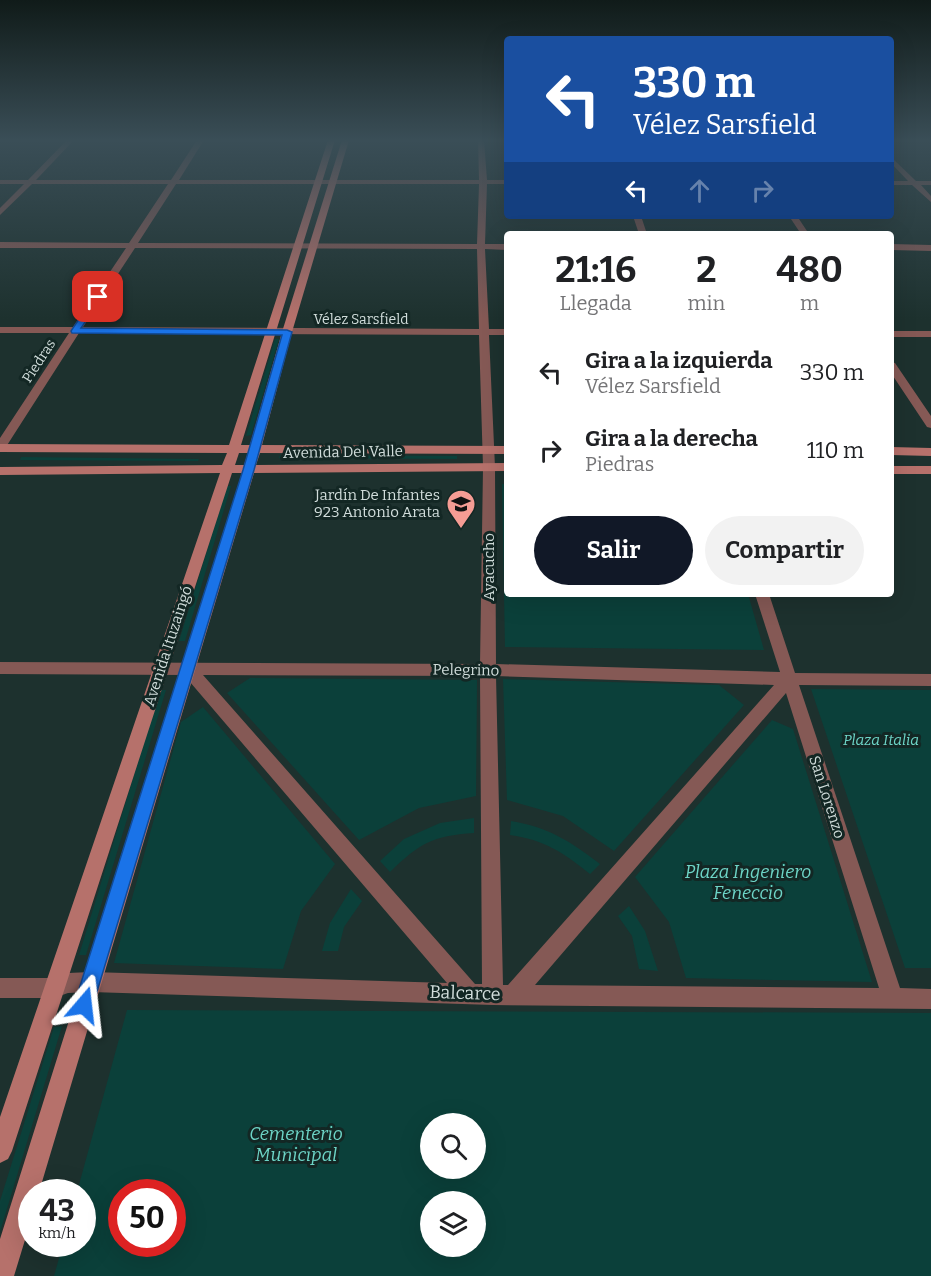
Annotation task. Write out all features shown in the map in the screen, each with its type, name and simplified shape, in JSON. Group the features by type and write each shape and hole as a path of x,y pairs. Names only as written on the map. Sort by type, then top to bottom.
{"main road":[{"name":"Avenida Ituzaingó","path":"0,1151 234,449 270,332 306,247 321,200"},
{"name":"Avenida Ituzaingó","path":"1,1276 249,470 287,332 306,247"},
{"name":"Avenida Del Valle","path":"0,448 504,450"},
{"path":"894,452 931,452"},
{"name":"Avenida Del Valle","path":"0,471 504,467"},
{"path":"894,470 931,470"}],"street":[{"path":"0,213 13,200"},
{"name":"Piedras","path":"0,448 163,200"},
{"name":"Ayacucho","path":"482,200 481,247 489,450 488,670 503,995"},
{"path":"0,245 504,247"},
{"path":"894,248 931,248"},
{"name":"Vélez Sarsfield","path":"0,330 504,332"},
{"path":"894,334 931,334"},
{"path":"894,370 931,425"},
{"name":"San Lorenzo","path":"763,597 893,999"},
{"name":"Pelegrino","path":"0,668 488,670 789,679 931,680"},
{"path":"187,668 470,993"},
{"path":"503,995 789,679"},
{"name":"Balcarce","path":"0,988 54,988 68,983 91,982 503,995 931,999"}],"green space":[{"path":"275,339 279,339 251,435 246,436"},
{"path":"280,455 457,456 457,459 279,458"},
{"path":"21,457 199,459 198,461 20,460"},
{"path":"502,484 504,484 504,593"},
{"path":"227,486 231,486 185,641 179,641"},
{"path":"504,597 749,597 764,650 505,647"},
{"path":"250,678 477,680 476,796 419,808 359,840 227,693"},
{"path":"503,679 719,685 744,705 614,851 563,816 507,800"},
{"name":"Plaza Italia","path":"811,689 931,690 931,968 905,968"},
{"path":"160,690 166,690 86,955 79,955"},
{"path":"203,707 335,864 301,911 283,969 114,963 181,722"},
{"name":"Plaza Ingeniero Feneccio","path":"772,720 793,729 872,982 686,978 669,922 635,877"},
{"path":"474,818 474,833 447,836 428,843 410,854 390,872 380,861 404,839 440,823"},
{"path":"511,821 548,831 579,848 600,864 590,874 553,848 533,840 510,835"},
{"path":"351,889 362,901 344,927 338,951 322,951 330,923"},
{"path":"629,906 645,931 658,971 639,969 632,936 618,916"},
{"name":"Cementerio Municipal","path":"127,1010 931,1013 931,1276 54,1276 59,1257 96,1257 96,1179 81,1179"},
{"path":"62,1026 0,1232 0,1201 54,1027"}],"place":[{"name":"Jardín De Infantes 923 Antonio Arata","path":"461,530"}],"route":[{"path":"84,1005 249,470 287,332 75,331 98,297"}]}
